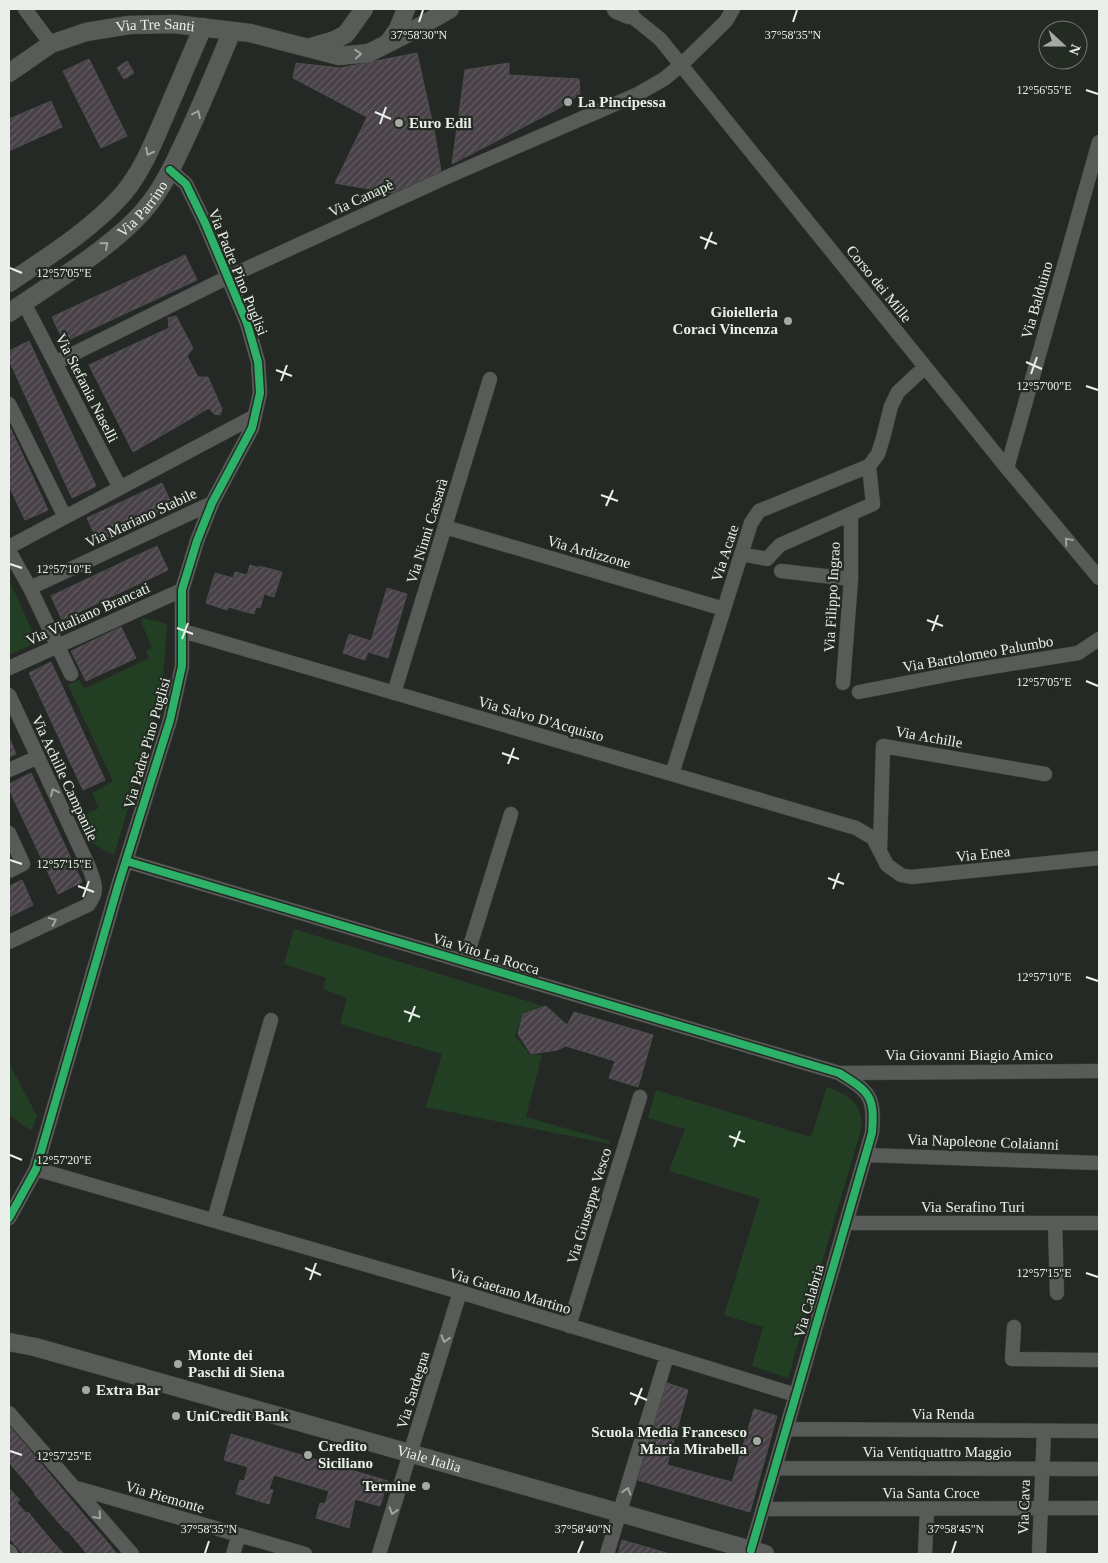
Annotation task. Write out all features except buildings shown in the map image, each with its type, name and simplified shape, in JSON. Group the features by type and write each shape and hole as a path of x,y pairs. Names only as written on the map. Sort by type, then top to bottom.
{"street":[{"path":"25,9 51,44"},
{"path":"387,44 398,29 406,9"},
{"name":"Via Tre Santi","path":"9,73 51,44 86,32 129,25 174,24 203,27 250,33 311,47 339,56 368,53 450,9"},
{"name":"Via Canapè","path":"55,363 228,277 449,176 636,95 664,79 681,66 726,22 733,9"},
{"name":"Corso dei Mille","path":"625,11 660,39 1007,468 1099,578"},
{"path":"311,47 335,40 346,34 359,12"},
{"name":"Via Parrino","path":"9,283 56,251 106,212 124,193 154,142 203,27"},
{"name":"Via Parrino","path":"9,314 98,250 135,220 158,193 200,108 232,31"},
{"name":"Via Balduino","path":"1007,468 1099,142"},
{"name":"Via Padre Pino Puglisi","path":"9,1218 36,1169 126,862 170,720 182,666 182,590 197,541 212,503 252,428 260,393 258,362 247,323 205,223 186,184 170,170"},
{"name":"Via Stefania Naselli","path":"24,303 120,488"},
{"path":"741,554 766,559 780,545 873,504 870,466 878,454 891,406 898,392 925,367"},
{"name":"Via Ninni Cassarà","path":"394,693 490,379"},
{"path":"9,404 64,518"},
{"path":"71,674 9,549 255,416"},
{"name":"Via Acate","path":"672,774 751,523 759,511 870,466"},
{"name":"Via Mariano Stabile","path":"30,588 212,503"},
{"name":"Via Filippo Ingrao","path":"843,682 851,579 851,514"},
{"name":"Via Ardizzone","path":"445,527 724,609"},
{"path":"781,571 851,579"},
{"name":"Via Vitaliano Brancati","path":"9,668 182,590"},
{"name":"Via Salvo D'Acquisto","path":"183,631 856,828 873,838 880,853"},
{"name":"Via Bartolomeo Palumbo","path":"859,692 967,671 1078,653 1099,639"},
{"name":"Via Achille Campanile","path":"9,695 88,865 95,886 94,897 88,905 9,942"},
{"name":"Via Achille","path":"880,853 883,746 1045,774"},
{"path":"9,770 38,757"},
{"path":"465,962 511,814"},
{"path":"9,833 23,864 9,871"},
{"name":"Via Enea","path":"880,853 888,865 901,875 911,877 1099,858"},
{"name":"Via Vito La Rocca","path":"126,862 839,1073"},
{"path":"214,1220 271,1020"},
{"name":"Via Giovanni Biagio Amico","path":"839,1073 1099,1071"},
{"name":"Via Calabria","path":"758,1552 763,1509 872,1133 874,1111 869,1097 858,1085 839,1073"},
{"name":"Via Giuseppe Vesco","path":"568,1326 640,1097"},
{"name":"Via Napoleone Colaianni","path":"866,1155 1099,1162"},
{"name":"Via Gaetano Martino","path":"36,1169 460,1292 796,1396"},
{"name":"Via Serafino Turi","path":"846,1223 1099,1223"},
{"path":"1056,1223 1057,1293"},
{"name":"Via Sardegna","path":"379,1554 460,1292"},
{"path":"1014,1327 1012,1360 1099,1360"},
{"name":"Viale Italia","path":"9,1336 35,1347"},
{"name":"Viale Italia","path":"9,1342 35,1347 758,1552"},
{"path":"608,1554 667,1356"},
{"path":"9,1413 132,1554"},
{"name":"Via Renda","path":"786,1429 1099,1431"},
{"name":"Via Cava","path":"1039,1554 1044,1431"},
{"name":"Via Ventiquattro Maggio","path":"775,1468 1099,1469"},
{"name":"Via Piemonte","path":"73,1487 305,1554"},
{"name":"Via Santa Croce","path":"763,1509 1099,1508"},
{"path":"925,1554 927,1509"},
{"path":"233,1554 239,1535"}],"green space":[{"path":"9,580 37,642 9,655"},
{"path":"143,618 165,623 167,626 161,699 114,855 93,844 80,817 99,808 92,793 113,781 68,685 79,680 84,689 149,658 146,651 152,648 141,621"},
{"path":"294,929 543,1006 523,1013 515,1036 530,1055 542,1055 526,1117 610,1141 610,1144 426,1107 442,1054 340,1024 347,998 323,989 326,978 284,964"},
{"path":"9,1063 37,1116 31,1131 9,1115"},
{"path":"827,1087 852,1100 859,1110 862,1126 788,1378 752,1366 763,1327 724,1315 760,1199 669,1171 685,1129 648,1118 656,1090 811,1137"}],"cycle path":[{"path":"9,1218 36,1169 118,886 170,720 182,666 182,590 197,541 212,503 252,428 260,393 258,362 247,323 205,223 186,184 170,170"},
{"path":"126,861 839,1073 864,1091 871,1103 872,1133 751,1550"}],"place":[{"name":"La Pincipessa","path":"568,102"},
{"name":"Euro Edil","path":"399,123"},
{"name":"Gioielleria Coraci Vincenza","path":"788,321"},
{"name":"Monte dei Paschi di Siena","path":"178,1364"},
{"name":"Extra Bar","path":"86,1390"},
{"name":"UniCredit Bank","path":"176,1416"},
{"name":"Scuola Media Francesco Maria Mirabella","path":"757,1441"},
{"name":"Credito Siciliano","path":"308,1455"},
{"name":"Termine","path":"426,1486"}]}
